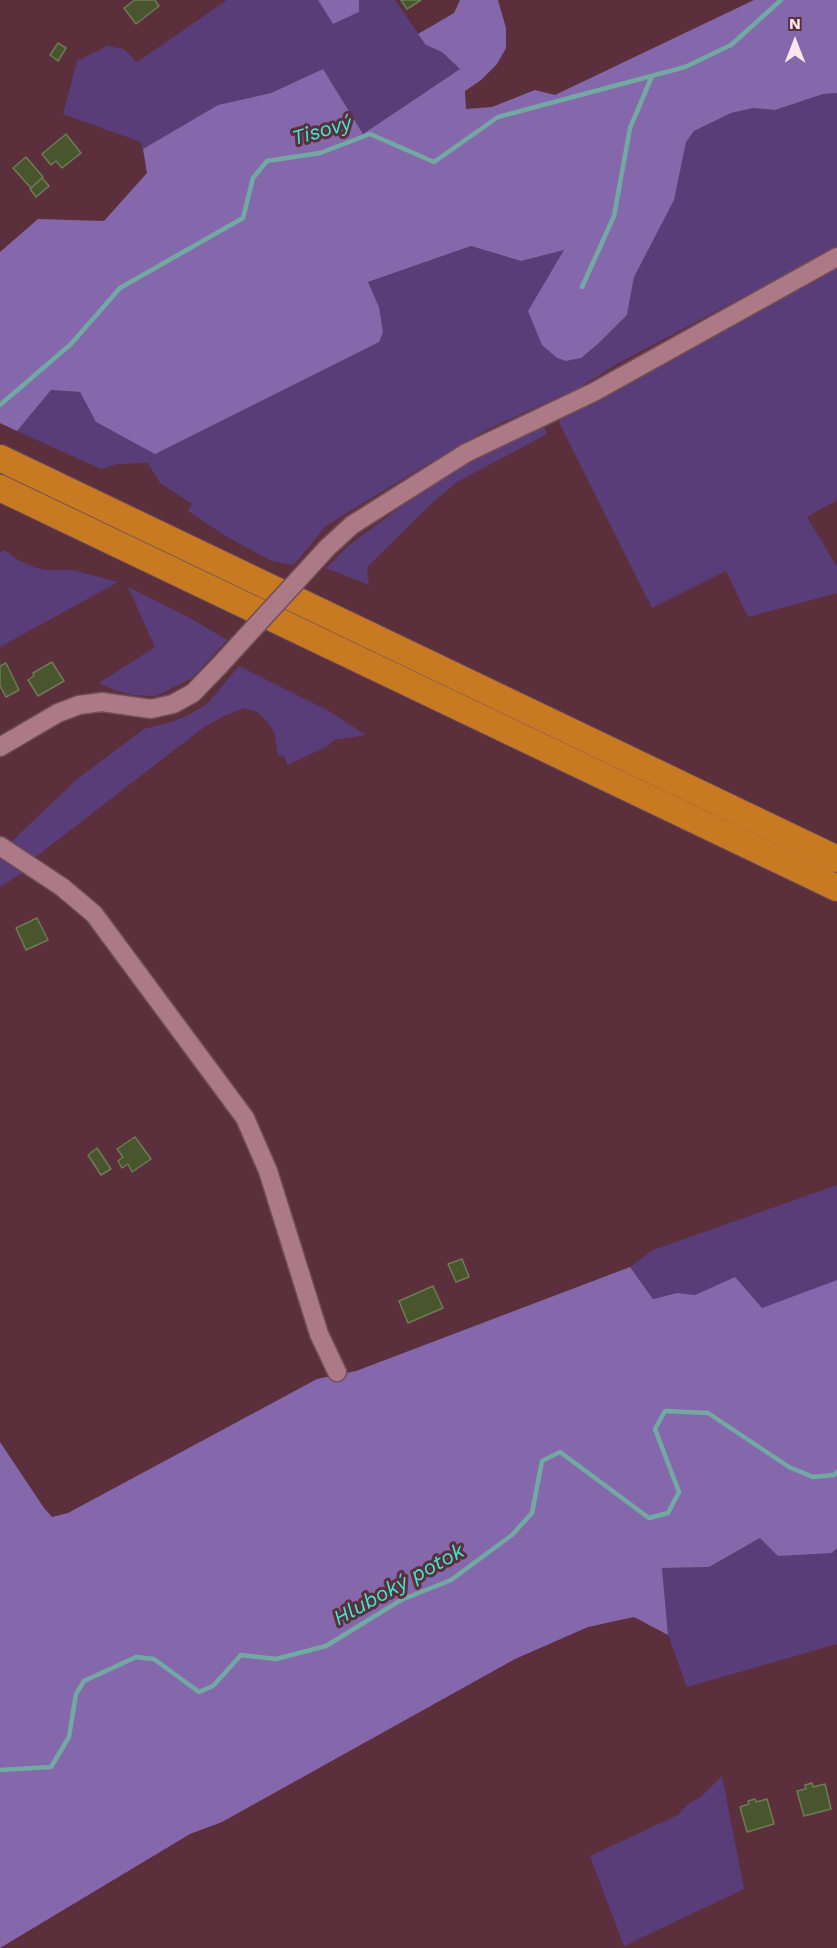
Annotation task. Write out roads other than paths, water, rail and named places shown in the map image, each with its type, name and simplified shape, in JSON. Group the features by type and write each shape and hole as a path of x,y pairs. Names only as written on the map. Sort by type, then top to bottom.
{"highway":[{"path":"0,458 837,859"},
{"path":"0,488 837,888"}],"street":[{"path":"0,747 58,713 79,705 102,702 151,709 173,704 193,693 327,548 352,525 465,453 594,392 837,257"},
{"path":"0,846 62,887 94,914 245,1118 268,1171 319,1334 337,1372"}],"waterway":[{"name":"Tisový","path":"0,405 71,344 120,288 243,218 253,178 267,161 320,153 370,134 434,162 498,117 685,67 731,45 781,0"},
{"path":"582,287 614,216 630,128 652,76"},
{"name":"Hluboký potok","path":"0,1770 51,1767 69,1737 76,1694 84,1681 136,1657 154,1659 199,1692 213,1686 241,1655 276,1659 326,1646 401,1600 451,1580 512,1535 532,1513 542,1461 560,1452 649,1518 668,1513 679,1492 655,1429 665,1411 708,1413 789,1467 813,1477 834,1475 837,1472"}]}
